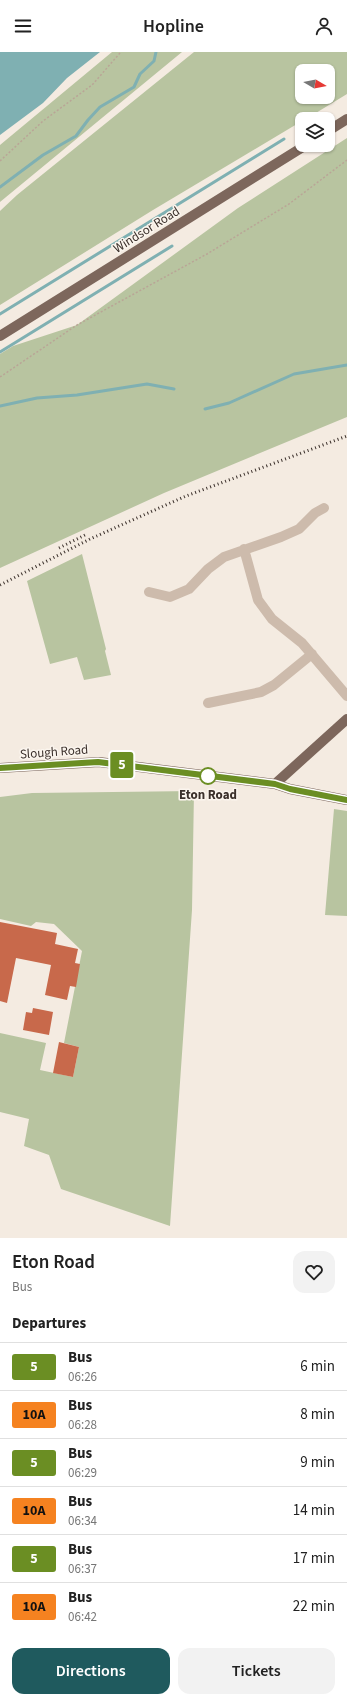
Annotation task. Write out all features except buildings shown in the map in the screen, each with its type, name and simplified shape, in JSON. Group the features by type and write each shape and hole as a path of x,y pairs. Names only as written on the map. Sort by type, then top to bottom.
{"main road":[{"path":"335,126 347,118"},
{"name":"Windsor Road","path":"0,336 295,152"},
{"path":"275,784 347,719"},
{"name":"Slough Road","path":"0,768 98,762 275,784 290,789 347,800"}],"street":[{"path":"149,592 170,597 189,590 208,569 224,556 281,537 299,529 315,513 324,508"},
{"path":"244,549 258,600 272,619 302,642 347,696"},
{"path":"208,703 261,692 274,685 312,654"}],"path":[{"path":"0,161 43,121 92,85 121,52"},
{"path":"0,377 77,325 207,254 289,204 347,160"}],"green space":[{"path":"112,52 182,52 0,202 0,145"},
{"path":"194,52 347,52 347,94 335,101 335,64 295,64 295,104 331,104 317,112 295,112 295,125 153,210 0,305 0,211 17,195"},
{"path":"347,138 347,417 164,493 0,568 0,354 13,346 77,325 238,208 325,152 335,152 335,146"},
{"path":"82,554 111,675 84,680 77,657 50,664 27,581"},
{"path":"194,791 192,910 170,1226 61,1189 49,1155 24,1146 29,1119 0,1112 0,1033 46,1043 40,1070 73,1077 79,1047 64,1043 82,951 54,924 36,922 31,926 0,919 0,797 32,793"},
{"path":"334,809 347,811 347,916 325,915"}],"water":[{"path":"0,52 100,52 67,78 43,103 0,135"}],"waterway":[{"path":"0,187 43,155 76,136 100,107 134,87 140,74 154,61 156,52"},
{"path":"0,314 284,139"},
{"path":"0,352 172,246"},
{"path":"205,409 229,403 294,374 347,365"},
{"path":"0,406 37,398 77,395 147,384 174,389"}],"railway":[{"path":"0,585 90,539 186,496 347,436"},
{"path":"59,548 87,534"}],"bus line":[{"name":"5","path":"0,768 98,762 275,784 290,789 347,800"}],"place":[{"name":"Eton Road","path":"208,776"}]}
